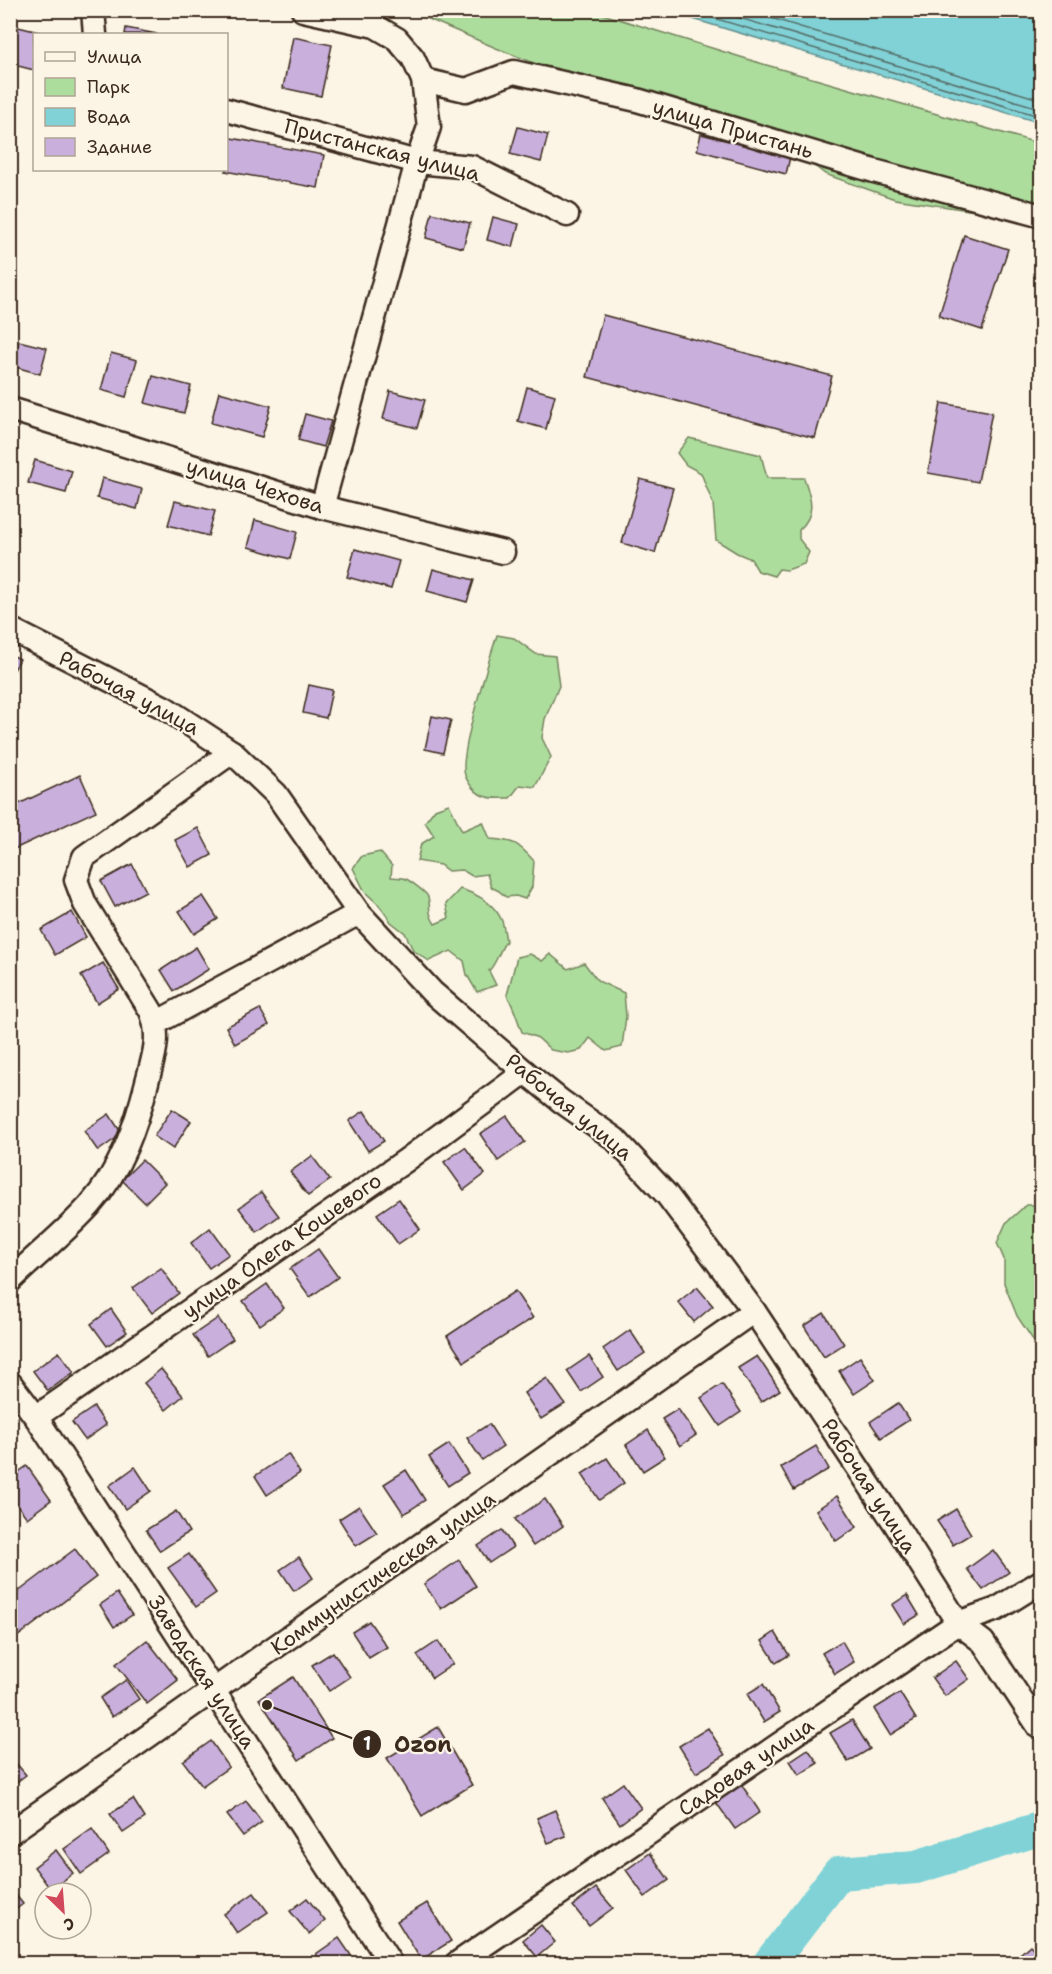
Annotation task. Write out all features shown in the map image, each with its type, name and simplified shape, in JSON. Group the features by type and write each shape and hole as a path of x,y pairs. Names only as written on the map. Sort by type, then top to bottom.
{"street":[{"path":"93,10 95,33"},
{"path":"303,10 375,26 397,39 413,58 423,80 429,127 417,162 322,507"},
{"name":"улица Пристань","path":"423,80 466,90 514,72 638,100 874,171 1041,216"},
{"name":"Пристанская улица","path":"228,111 417,162 472,167 567,214"},
{"name":"улица Чехова","path":"10,409 322,507 503,552"},
{"name":"Рабочая улица","path":"10,629 165,708 232,753 276,794 359,913 432,992 525,1072 615,1140 667,1195 754,1311 958,1623 983,1642 1039,1727"},
{"path":"10,1281 90,1205 105,1186 123,1155 142,1104 158,1040 156,1023 151,1011 85,904 76,880 84,857 232,753"},
{"path":"156,1023 359,913"},
{"name":"улица Олега Кошевого","path":"36,1417 405,1161 525,1072"},
{"name":"Коммунистическая улица","path":"10,1833 754,1311"},
{"name":"Заводская улица","path":"10,1383 36,1417 391,1964"},
{"name":"Садовая улица","path":"456,1964 958,1623 997,1609 1041,1581"}],"green space":[{"path":"410,11 593,11 763,64 1041,144 1041,221 895,199 825,174 790,147 662,113 496,48"},
{"path":"689,438 761,455 767,478 804,478 811,506 805,524 799,530 799,539 809,552 804,564 787,570 779,569 774,576 758,571 751,559 716,540 713,504 701,473 686,465 677,453"},
{"path":"497,635 514,638 536,654 555,656 559,686 545,719 542,738 551,757 535,787 520,785 510,798 483,796 473,789 466,778 464,765 470,729"},
{"path":"449,804 462,831 483,822 490,839 515,844 534,861 532,887 525,899 516,896 506,897 491,887 487,874 472,876 462,870 448,871 440,865 417,861 421,844 434,836 425,822 435,809"},
{"path":"380,852 392,866 391,877 406,879 427,895 435,924 449,918 446,904 460,889 479,897 495,910 502,921 506,941 489,971 496,985 477,992 467,975 464,961 451,951 429,961 413,950 405,933 391,922 379,905 365,892 353,868 362,856"},
{"path":"530,954 542,961 550,954 568,969 584,963 598,981 624,993 626,1016 622,1047 606,1051 590,1038 581,1050 568,1053 551,1050 538,1038 522,1032 507,995 517,957"},
{"path":"1026,1205 1041,1205 1041,1352 1017,1316 1004,1283 1004,1259 997,1243 1006,1223"}],"water":[{"path":"666,11 1041,11 1041,123"}],"building":[{"path":"10,25 43,33 33,33 33,70 10,64"},
{"path":"126,28 152,33 125,33"},
{"path":"293,37 332,45 321,96 283,88"},
{"path":"518,127 548,135 541,162 510,154"},
{"path":"701,134 790,157 786,174 697,150"},
{"path":"231,138 324,155 318,188 225,171 228,171"},
{"path":"432,213 470,223 463,248 426,238"},
{"path":"493,217 519,224 513,247 487,240"},
{"path":"964,235 1008,249 982,330 939,316"},
{"path":"603,315 832,376 815,438 587,377"},
{"path":"19,341 47,348 40,374 12,366"},
{"path":"111,353 137,360 126,397 101,390"},
{"path":"153,376 191,386 184,413 145,403"},
{"path":"527,387 555,395 546,429 518,421"},
{"path":"390,391 425,400 417,428 383,419"},
{"path":"219,392 271,406 262,437 211,423"},
{"path":"941,403 992,412 978,482 928,473"},
{"path":"305,414 331,421 323,447 298,440"},
{"path":"35,460 72,471 66,493 28,483"},
{"path":"102,478 142,489 137,509 97,498"},
{"path":"640,479 673,488 655,553 622,543"},
{"path":"175,501 215,511 208,536 168,525"},
{"path":"255,520 297,532 290,559 248,547"},
{"path":"355,549 399,561 391,589 347,577"},
{"path":"433,569 474,580 467,602 427,591"},
{"path":"10,654 20,659 10,677"},
{"path":"309,685 332,690 326,718 303,713"},
{"path":"432,716 451,720 443,753 425,749"},
{"path":"80,775 96,811 10,851 10,808"},
{"path":"198,828 212,855 190,867 175,840"},
{"path":"132,864 146,891 115,907 101,881"},
{"path":"203,896 218,919 194,934 179,911"},
{"path":"72,912 86,937 55,955 41,930"},
{"path":"196,947 209,969 174,991 161,970"},
{"path":"103,963 119,989 97,1003 81,976"},
{"path":"260,1009 269,1025 235,1044 226,1027"},
{"path":"172,1109 191,1121 173,1149 154,1136"},
{"path":"364,1111 384,1141 368,1151 349,1121"},
{"path":"109,1114 122,1134 98,1151 84,1131"},
{"path":"507,1116 525,1142 498,1161 480,1134"},
{"path":"465,1147 485,1174 464,1190 444,1162"},
{"path":"312,1156 330,1180 308,1196 290,1172"},
{"path":"142,1160 165,1183 145,1203 122,1180"},
{"path":"261,1192 279,1216 257,1232 239,1208"},
{"path":"399,1199 420,1229 398,1244 377,1214"},
{"path":"210,1228 229,1254 209,1268 191,1243"},
{"path":"318,1249 338,1277 310,1297 290,1269"},
{"path":"161,1268 179,1293 152,1313 133,1288"},
{"path":"267,1284 284,1308 260,1325 243,1301"},
{"path":"697,1287 713,1306 694,1322 678,1302"},
{"path":"515,1291 533,1318 464,1362 447,1336"},
{"path":"111,1309 127,1332 107,1346 91,1324"},
{"path":"824,1313 844,1344 824,1357 804,1326"},
{"path":"218,1318 233,1339 208,1356 193,1335"},
{"path":"630,1330 645,1353 618,1371 603,1349"},
{"path":"59,1352 74,1372 48,1391 33,1371"},
{"path":"589,1356 603,1377 581,1392 567,1371"},
{"path":"757,1356 780,1390 761,1402 738,1368"},
{"path":"860,1357 875,1380 854,1394 839,1371"},
{"path":"161,1369 183,1396 166,1410 144,1383"},
{"path":"547,1378 565,1404 541,1419 524,1393"},
{"path":"722,1384 741,1412 720,1426 701,1398"},
{"path":"898,1403 909,1420 881,1438 870,1422"},
{"path":"94,1407 106,1425 85,1440 72,1422"},
{"path":"678,1409 696,1435 680,1446 662,1419"},
{"path":"489,1424 503,1446 482,1460 467,1438"},
{"path":"648,1430 665,1457 643,1471 626,1445"},
{"path":"449,1444 468,1473 448,1486 429,1457"},
{"path":"816,1446 829,1469 794,1490 781,1467"},
{"path":"288,1454 300,1473 267,1495 255,1476"},
{"path":"607,1458 624,1483 599,1500 582,1474"},
{"path":"27,1466 51,1500 27,1518 10,1495 10,1478"},
{"path":"135,1467 151,1491 125,1509 109,1486"},
{"path":"406,1470 425,1500 404,1514 384,1484"},
{"path":"837,1496 857,1527 836,1541 816,1510"},
{"path":"545,1499 563,1526 533,1546 515,1519"},
{"path":"359,1506 377,1533 356,1546 339,1519"},
{"path":"956,1509 971,1534 953,1545 937,1521"},
{"path":"176,1511 189,1532 160,1551 146,1530"},
{"path":"502,1530 513,1547 489,1563 478,1546"},
{"path":"75,1549 96,1577 13,1640 10,1637 10,1598"},
{"path":"993,1550 1009,1572 983,1590 967,1569"},
{"path":"189,1554 216,1593 196,1607 168,1568"},
{"path":"299,1557 313,1578 294,1591 280,1570"},
{"path":"459,1560 476,1586 441,1609 424,1584"},
{"path":"117,1593 132,1615 114,1627 100,1605"},
{"path":"907,1595 919,1615 904,1624 892,1605"},
{"path":"369,1621 387,1647 369,1658 352,1632"},
{"path":"775,1632 789,1655 776,1663 762,1641"},
{"path":"147,1640 178,1680 147,1704 116,1664"},
{"path":"438,1641 453,1664 432,1678 417,1655"},
{"path":"842,1641 854,1662 835,1674 822,1653"},
{"path":"333,1652 350,1677 329,1691 312,1665"},
{"path":"956,1661 969,1679 945,1696 932,1678"},
{"path":"293,1677 332,1738 299,1760 259,1699"},
{"path":"126,1680 139,1699 112,1717 100,1698"},
{"path":"763,1684 780,1712 764,1722 747,1694"},
{"path":"900,1693 916,1719 890,1735 874,1709"},
{"path":"852,1720 870,1749 848,1762 830,1733"},
{"path":"438,1727 472,1785 422,1816 387,1758"},
{"path":"708,1728 725,1755 696,1773 679,1746"},
{"path":"211,1741 229,1767 202,1786 183,1761"},
{"path":"808,1749 818,1763 799,1775 790,1761"},
{"path":"10,1756 26,1775 10,1787"},
{"path":"623,1783 641,1808 620,1824 602,1798"},
{"path":"741,1784 760,1812 735,1829 715,1801"},
{"path":"133,1799 145,1818 123,1833 110,1814"},
{"path":"246,1801 262,1822 243,1836 227,1815"},
{"path":"555,1810 566,1836 548,1843 537,1818"},
{"path":"92,1829 109,1854 81,1874 64,1849"},
{"path":"56,1850 73,1873 63,1881 44,1881 34,1867"},
{"path":"650,1853 669,1880 645,1897 626,1870"},
{"path":"10,1888 23,1904 10,1914"},
{"path":"596,1888 613,1908 589,1926 573,1906"},
{"path":"254,1893 268,1912 237,1933 224,1914"},
{"path":"307,1898 325,1921 309,1934 290,1911"},
{"path":"427,1903 451,1941 421,1960 397,1921"},
{"path":"541,1925 555,1942 537,1957 523,1940"},
{"path":"339,1938 355,1961 351,1964 322,1964 316,1954"},
{"path":"1030,1945 1042,1957 1042,1964 1009,1964"}],"waterway":[{"path":"769,1964 839,1873 916,1867 1042,1828"}],"place":[{"name":"Ozon","path":"267,1705"}]}
